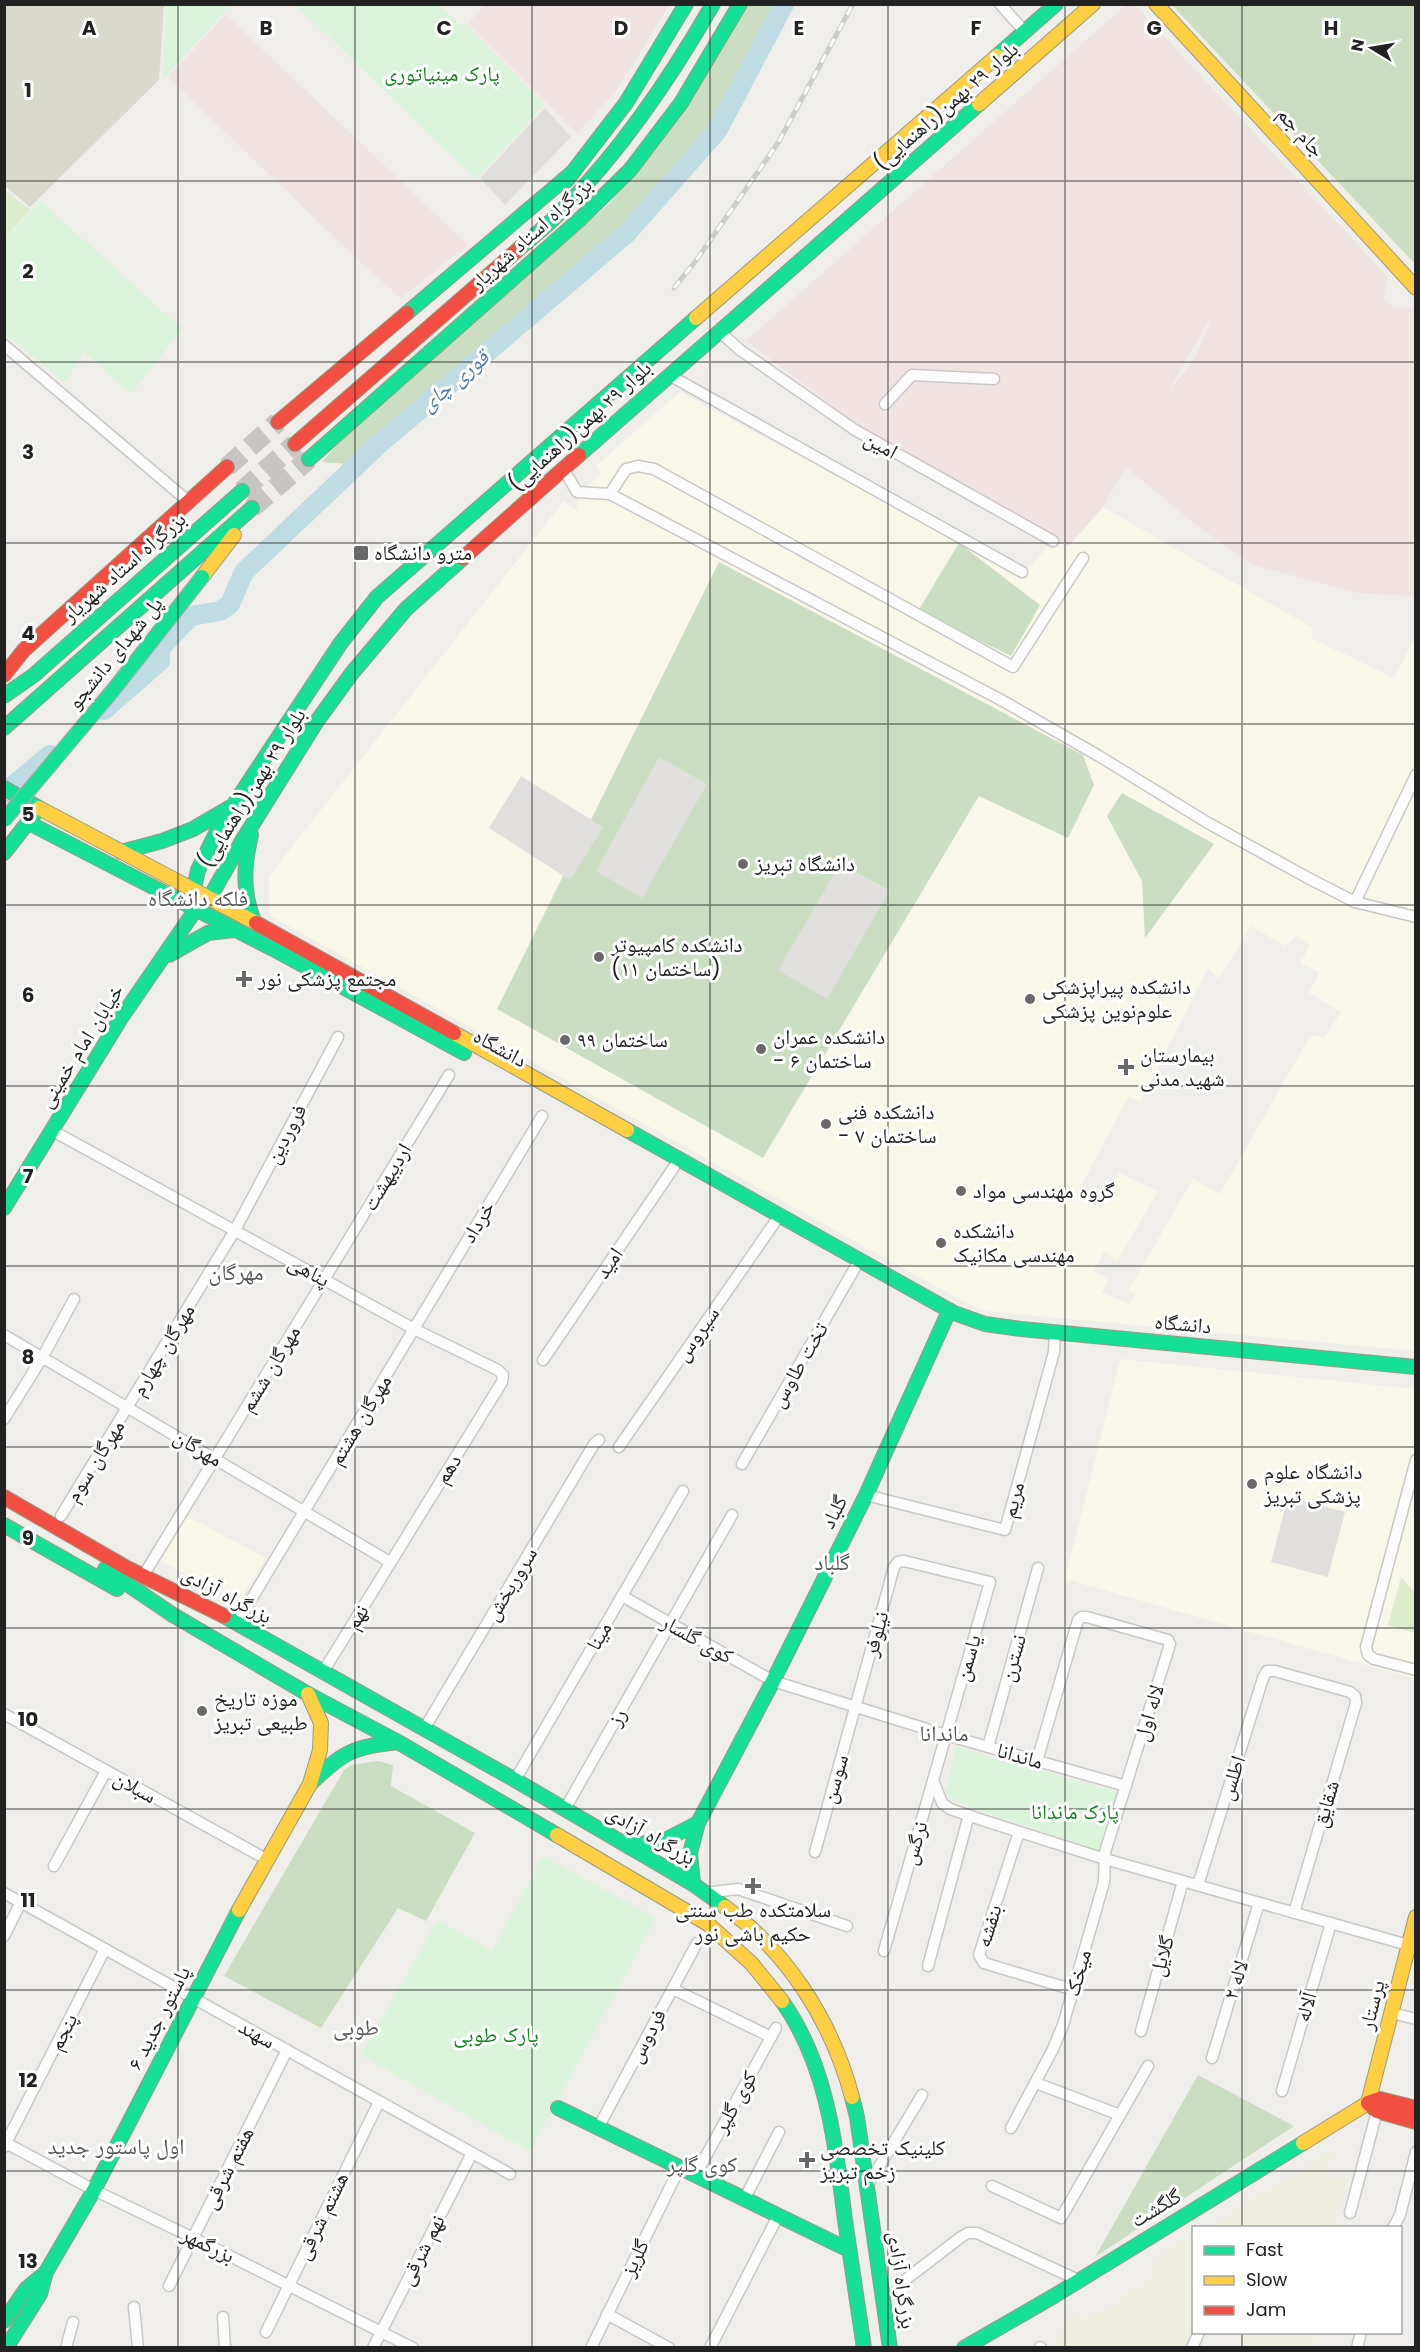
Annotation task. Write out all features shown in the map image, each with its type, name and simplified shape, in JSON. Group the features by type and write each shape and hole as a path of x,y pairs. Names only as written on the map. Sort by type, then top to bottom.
{"main road":[{"path":"515,251 626,103 686,4"},
{"name":"بزرگراه استاد شهریار","path":"296,444 565,208 642,118 684,55 713,4"},
{"name":"بزرگراه استاد شهریار","path":"309,459 579,220 630,170 681,103 740,4"},
{"name":"بلوار ٢٩ بهمن(راهنمایی)","path":"196,909 194,888 198,870 219,827 340,644 377,597 1056,4"},
{"name":"بلوار ٢٩ بهمن(راهنمایی)","path":"196,909 210,897 317,721 389,628 430,588 669,375 1093,4"},
{"name":"جام جم","path":"1156,4 1416,288"},
{"path":"278,422 574,171"},
{"path":"784,242 801,260"},
{"path":"4,675 24,650 227,467"},
{"name":"بزرگراه استاد شهریار","path":"4,696 34,675 242,491"},
{"name":"پل شهدای دانشجو","path":"4,728 252,508 240,528 114,689 4,820"},
{"name":"دانشگاه","path":"4,788 254,921 949,1311 991,1324 1416,1367"},
{"path":"121,852 162,841 193,829 233,806"},
{"path":"4,853 39,808"},
{"name":"دانشگاه","path":"29,823 238,931 939,1312 949,1311"},
{"path":"253,826 244,870 245,896 254,921"},
{"path":"219,827 221,836 226,841 233,843 242,841"},
{"name":"خیابان امام خمینی","path":"4,1208 121,1018 196,909"},
{"path":"160,961 198,936 224,928 238,931"},
{"name":"گلباد","path":"699,1888 688,1862 690,1844 698,1823 773,1681 866,1495 949,1311"},
{"path":"4,1482 130,1556 184,1594"},
{"path":"4,1497 124,1573"},
{"path":"4,1511 124,1573"},
{"path":"4,1525 113,1587 173,1615"},
{"name":"بزرگراه آزادی","path":"124,1573 184,1594 628,1845 699,1888 743,1920 774,1950 802,1988 826,2028 845,2071 857,2117 890,2348"},
{"name":"بزرگراه آزادی","path":"124,1573 173,1615 630,1877 708,1924 739,1948 772,1985 794,2019 815,2063 831,2115 864,2348"},
{"name":"پاستور جدید ۶","path":"6,2348 40,2294 46,2272 94,2190 266,1859 310,1784 320,1750 321,1723 308,1694"},
{"name":"پاستور جدید ۶","path":"310,1784 336,1759 364,1746 398,1742"},
{"path":"628,1845 654,1845 676,1837 698,1823"},
{"path":"630,1877 641,1869 644,1856"},
{"path":"650,1889 657,1872 664,1867"},
{"name":"پرستار","path":"1375,2104 1400,2015 1416,1917"},
{"name":"پرستار","path":"1375,2104 1412,1950"},
{"path":"1375,2104 1416,2108"},
{"path":"1375,2104 1416,2122"},
{"name":"گلگشت","path":"964,2348 1375,2104"},
{"path":"558,2108 849,2250"},
{"name":"پاستور جدید ۶","path":"4,2322 26,2289 46,2272"}],"street":[{"path":"1000,4 1024,32"},
{"name":"امین","path":"720,332 740,350 855,430 1053,541"},
{"path":"4,345 189,502"},
{"path":"669,375 1022,572"},
{"path":"885,404 912,375 994,379"},
{"path":"610,494 626,469 638,466 654,469 1013,667 1083,558"},
{"path":"564,470 577,492 610,494 1004,701 1208,823 1354,902 1416,917"},
{"path":"1354,902 1416,775"},
{"name":"فروردین","path":"235,1230 338,1037"},
{"name":"اردیبهشت","path":"325,1280 449,1075"},
{"name":"خرداد","path":"414,1329 542,1116"},
{"name":"پناهی","path":"53,1131 414,1329 498,1370 503,1375"},
{"name":"امید","path":"543,1360 674,1167"},
{"name":"سیروس","path":"619,1447 775,1222"},
{"name":"مهرگان چهارم","path":"129,1407 235,1230"},
{"name":"تخت طاوس","path":"742,1464 856,1266"},
{"name":"مهرگان ششم","path":"148,1568 325,1280"},
{"path":"4,1419 42,1358 74,1299"},
{"name":"مهرگان هشتم","path":"237,1623 414,1329"},
{"name":"مریم","path":"866,1495 1005,1530 1054,1352 1055,1331"},
{"name":"مهرگان","path":"4,1335 390,1562"},
{"name":"دهم","path":"390,1562 502,1382 503,1375"},
{"name":"مهرگان سوم","path":"61,1516 129,1407"},
{"name":"سروربخش","path":"424,1729 594,1444 599,1440"},
{"path":"1416,1460 1366,1647 1368,1655 1374,1659 1416,1670"},
{"name":"مینا","path":"515,1780 683,1491"},
{"name":"رز","path":"565,1809 732,1515"},
{"name":"نیلوفر","path":"856,1707 894,1567 898,1562 904,1561 990,1582"},
{"name":"نهم","path":"323,1672 390,1562"},
{"name":"نسترن","path":"988,1747 1038,1568"},
{"name":"یاسمن","path":"946,1735 990,1582"},
{"name":"کوی گلسار","path":"622,1596 773,1681"},
{"name":"لاله اول","path":"1037,1761 1078,1620 1082,1617 1168,1640 1170,1644 1126,1786"},
{"name":"اطلس","path":"1198,1885 1267,1671 1275,1671 1350,1692 1355,1696"},
{"name":"ماندانا","path":"773,1681 946,1735 1126,1786"},
{"name":"شقایق","path":"1294,1913 1356,1703 1355,1696"},
{"name":"سوسن","path":"815,1852 856,1707"},
{"name":"سبلان","path":"4,1714 266,1859"},
{"name":"نرگس","path":"884,1951 946,1735"},
{"path":"54,1866 106,1770"},
{"path":"933,1780 942,1803 950,1809 1105,1858 1331,1923 1412,1950"},
{"path":"1105,1858 1126,1786"},
{"path":"928,1966 969,1815"},
{"name":"بنفشه","path":"1019,1832 979,1955 980,1959 984,1964 1074,1990"},
{"name":"میخک","path":"1011,2128 1064,2025 1104,1882 1105,1858"},
{"name":"گلایل","path":"1141,2031 1183,1881"},
{"path":"699,1888 738,1889 847,1926"},
{"name":"سهند","path":"4,1893 510,2174"},
{"path":"4,1936 21,1902"},
{"name":"لاله ۲","path":"1212,2058 1259,1903"},
{"name":"آلاله","path":"1282,2091 1331,1923"},
{"name":"فردوس","path":"598,2128 697,1943"},
{"name":"پنجم","path":"5,2144 105,1949"},
{"name":"کوی گلپر","path":"673,1989 773,2032 695,2176"},
{"path":"1400,2015 1416,2019"},
{"name":"هفتم شرقی","path":"169,2286 287,2050"},
{"path":"992,2186 1061,2218 1148,2066"},
{"path":"1036,2083 1120,2115"},
{"path":"868,2185 922,2095"},
{"name":"هشتم شرقی","path":"266,2332 379,2102"},
{"path":"1350,2213 1375,2104"},
{"path":"744,2200 779,2132"},
{"name":"بزرگمهر","path":"5,2144 413,2348"},
{"path":"1394,2226 1400,2215 1416,2152"},
{"name":"نهم شرقی","path":"373,2348 472,2153"},
{"name":"گلریز","path":"591,2348 679,2169"},
{"path":"710,2348 778,2216"},
{"path":"905,2280 968,2233 977,2233 1078,2280"},
{"path":"134,2307 138,2348"},
{"path":"607,2314 669,2348"},
{"path":"223,2318 225,2348"},
{"path":"66,2348 73,2322"},
{"path":"1192,2348 1198,2334"},
{"path":"1357,2347 1363,2348"}],"shaded area":[{"path":"6,4 164,5 159,80 30,207 5,186"},
{"path":"484,5 670,5 616,91 577,134 468,24"},
{"path":"1126,5 1135,5 1387,276 1384,298 1394,309 1415,308 1415,596 1358,593 1253,565 1200,528 1126,467 1103,507 1069,546 857,424 746,341","holes":["1208,322 1210,324 1193,361 1167,394"]},
{"path":"226,15 468,245 401,298 356,258 168,77"},
{"path":"545,108 571,137 505,205 480,178"},
{"name":"دانشگاه تبریز","path":"680,392 1021,576 1053,541 1069,546 1103,507 1313,628 1311,638 1394,678 1415,638 1415,1351 984,1311 962,1301 269,915 269,876 564,501 578,511 577,492 601,475 597,465","holes":["1251,926 1285,946 1296,936 1310,945 1300,963 1319,973 1309,993 1341,1012 1325,1037 1310,1036 1220,1194 1193,1179 1128,1291 1136,1294 1130,1304 1102,1293 1108,1278 1094,1272 1104,1251 1117,1261 1158,1191 1119,1173 1101,1208 1076,1195 1129,1096 1140,1102 1208,968 1219,979"]},
{"path":"659,757 707,784 642,898 596,871"},
{"path":"521,776 603,827 570,880 489,828"},
{"path":"840,864 890,890 827,999 778,970"},
{"name":"دانشگاه علوم پزشکی تبریز","path":"1120,1359 1415,1389 1415,1679 1065,1579"},
{"path":"1288,1497 1345,1512 1328,1577 1271,1562"},
{"path":"187,1516 266,1558 239,1602 159,1560"}],"green space":[{"path":"166,5 230,5 163,79 163,78"},
{"name":"پارک مینیاتوری","path":"296,5 440,5 461,26 465,23 545,104 476,179"},
{"path":"748,5 778,5 707,135 626,227 349,464 322,462 340,441 611,202"},
{"path":"1172,5 1415,5 1415,264"},
{"path":"4,189 30,210 5,237 4,237"},
{"path":"41,201 182,329 131,394 84,351 65,382 5,334 5,238"},
{"path":"959,543 1040,605 1011,656 918,611"},
{"path":"719,562 1083,755 1094,785 1068,838 979,796 763,1158 497,1009"},
{"path":"1122,793 1214,844 1145,938 1142,881 1107,816"},
{"path":"1401,1577 1415,1593 1415,1633 1388,1625"},
{"name":"پارک ماندانا","path":"957,1747 1117,1792 1100,1852 975,1809 948,1797 945,1792"},
{"path":"378,1761 393,1765 391,1786 475,1833 426,1921 398,1908 321,2028 224,1976 344,1770 351,1765"},
{"name":"پارک طوبی","path":"543,1856 656,1918 530,2151 361,2055 438,1920 492,1951"},
{"path":"1198,2075 1294,2126 1095,2257"},
{"path":"1333,2150 1327,2173 1346,2180 1337,2226 1209,2226"},
{"path":"1192,2237 1194,2334 1191,2347 1052,2348 1070,2314 1086,2321 1147,2282 1156,2258"},
{"path":"1231,2334 1316,2334 1313,2347 1264,2348"}],"waterway":[{"name":"قوری چای","path":"104,710 160,661 160,648 191,616 220,611 230,604 244,572 378,445 627,233 717,131 784,4"},
{"name":"قوری چای","path":"4,793 50,755"}],"tunnel":[{"path":"227,467 278,422"},
{"path":"242,491 295,444"},
{"path":"252,508 309,459"}],"railway":[{"path":"674,288 695,262 778,143 853,4"}],"traffic: fast":[{"path":"566,181 626,103 686,4"},
{"path":"521,247 549,223 587,184 627,136 680,58 713,4"},
{"path":"309,459 579,220 630,170 681,103 740,4"},
{"path":"997,56 1056,4"},
{"path":"579,455 979,104"},
{"path":"407,313 574,171"},
{"path":"195,899 194,888 198,870 219,827 340,644 377,597 696,318"},
{"path":"4,696 34,675 242,491"},
{"path":"4,728 252,508"},
{"path":"4,1208 121,1018 196,909 210,897 317,721 352,673 406,609 463,558"},
{"path":"4,820 114,689 202,577"},
{"path":"4,788 39,808 4,853"},
{"path":"121,852 162,841 193,829 229,808"},
{"path":"29,823 277,951 464,1053"},
{"path":"251,835 245,878 247,900 254,921"},
{"path":"169,955 208,933 234,930"},
{"path":"627,1130 954,1313 985,1324 1416,1367"},
{"path":"693,1884 690,1853 698,1823 773,1681 866,1495 949,1311"},
{"path":"4,1525 117,1589"},
{"path":"105,1569 173,1615 557,1835"},
{"path":"224,1616 515,1780 693,1884 725,1907"},
{"path":"310,1784 331,1765 349,1753 369,1746 398,1742"},
{"path":"628,1846 665,1840 698,1823"},
{"path":"6,2348 40,2294 46,2272 94,2190 239,1910"},
{"path":"782,2001 798,2026 810,2052 827,2106 864,2348"},
{"path":"852,2097 857,2117 890,2348"},
{"path":"558,2108 849,2250"},
{"path":"964,2348 1054,2296 1303,2143"},
{"path":"4,2321 26,2289 46,2272"}],"traffic: slow":[{"path":"979,104 1093,4"},
{"path":"1156,4 1416,288"},
{"path":"696,318 997,56"},
{"path":"202,577 234,535"},
{"path":"39,808 256,923"},
{"path":"454,1033 627,1130"},
{"path":"239,1910 310,1784 320,1750 321,1723 308,1694"},
{"path":"557,1835 708,1924 752,1964 782,2001"},
{"path":"725,1907 769,1945 805,1991 833,2042 852,2097"},
{"path":"1303,2143 1368,2103 1416,1917"}],"traffic: jam":[{"path":"295,444 521,247"},
{"path":"278,422 407,313"},
{"path":"463,558 579,455"},
{"path":"4,675 24,650 227,467"},
{"path":"256,923 454,1033"},
{"path":"4,1497 127,1568 224,1616"},
{"path":"1416,2108 1380,2099 1368,2103 1377,2111 1416,2122"}],"place":[{"name":"مترو دانشگاه","path":"361,553"},
{"name":"دانشگاه تبریز","path":"743,864"},
{"name":"دانشکده کامپیوتر (ساختمان ۱۱)","path":"599,957"},
{"name":"مجتمع پزشکی نور","path":"244,979"},
{"name":"دانشکده پیراپزشکی علوم‌نوین پزشکی","path":"1030,999"},
{"name":"ساختمان ۹۹","path":"565,1040"},
{"name":"دانشکده عمران - ساختمان ۶","path":"761,1049"},
{"name":"بیمارستان شهید مدنی","path":"1126,1067"},
{"name":"دانشکده فنی - ساختمان ۷","path":"826,1124"},
{"name":"گروه مهندسی مواد","path":"961,1191"},
{"name":"دانشکده مهندسی مکانیک","path":"941,1243"},
{"name":"دانشگاه علوم پزشکی تبریز","path":"1252,1484"},
{"name":"موزه تاریخ طبیعی تبریز","path":"202,1711"},
{"name":"سلامتکده طب سنتی حکیم باشی نور","path":"753,1886"},
{"name":"کلینیک تخصصی زخم تبریز","path":"807,2160"}],"district":[{"name":"فلکه دانشگاه","path":"198,898"},
{"name":"مهرگان","path":"236,1272"},
{"name":"گلباد","path":"832,1562"},
{"name":"ماندانا","path":"944,1733"},
{"name":"طوبی","path":"356,2027"},
{"name":"اول پاستور جدید","path":"116,2146"},
{"name":"کوی گلپر","path":"702,2164"}]}
